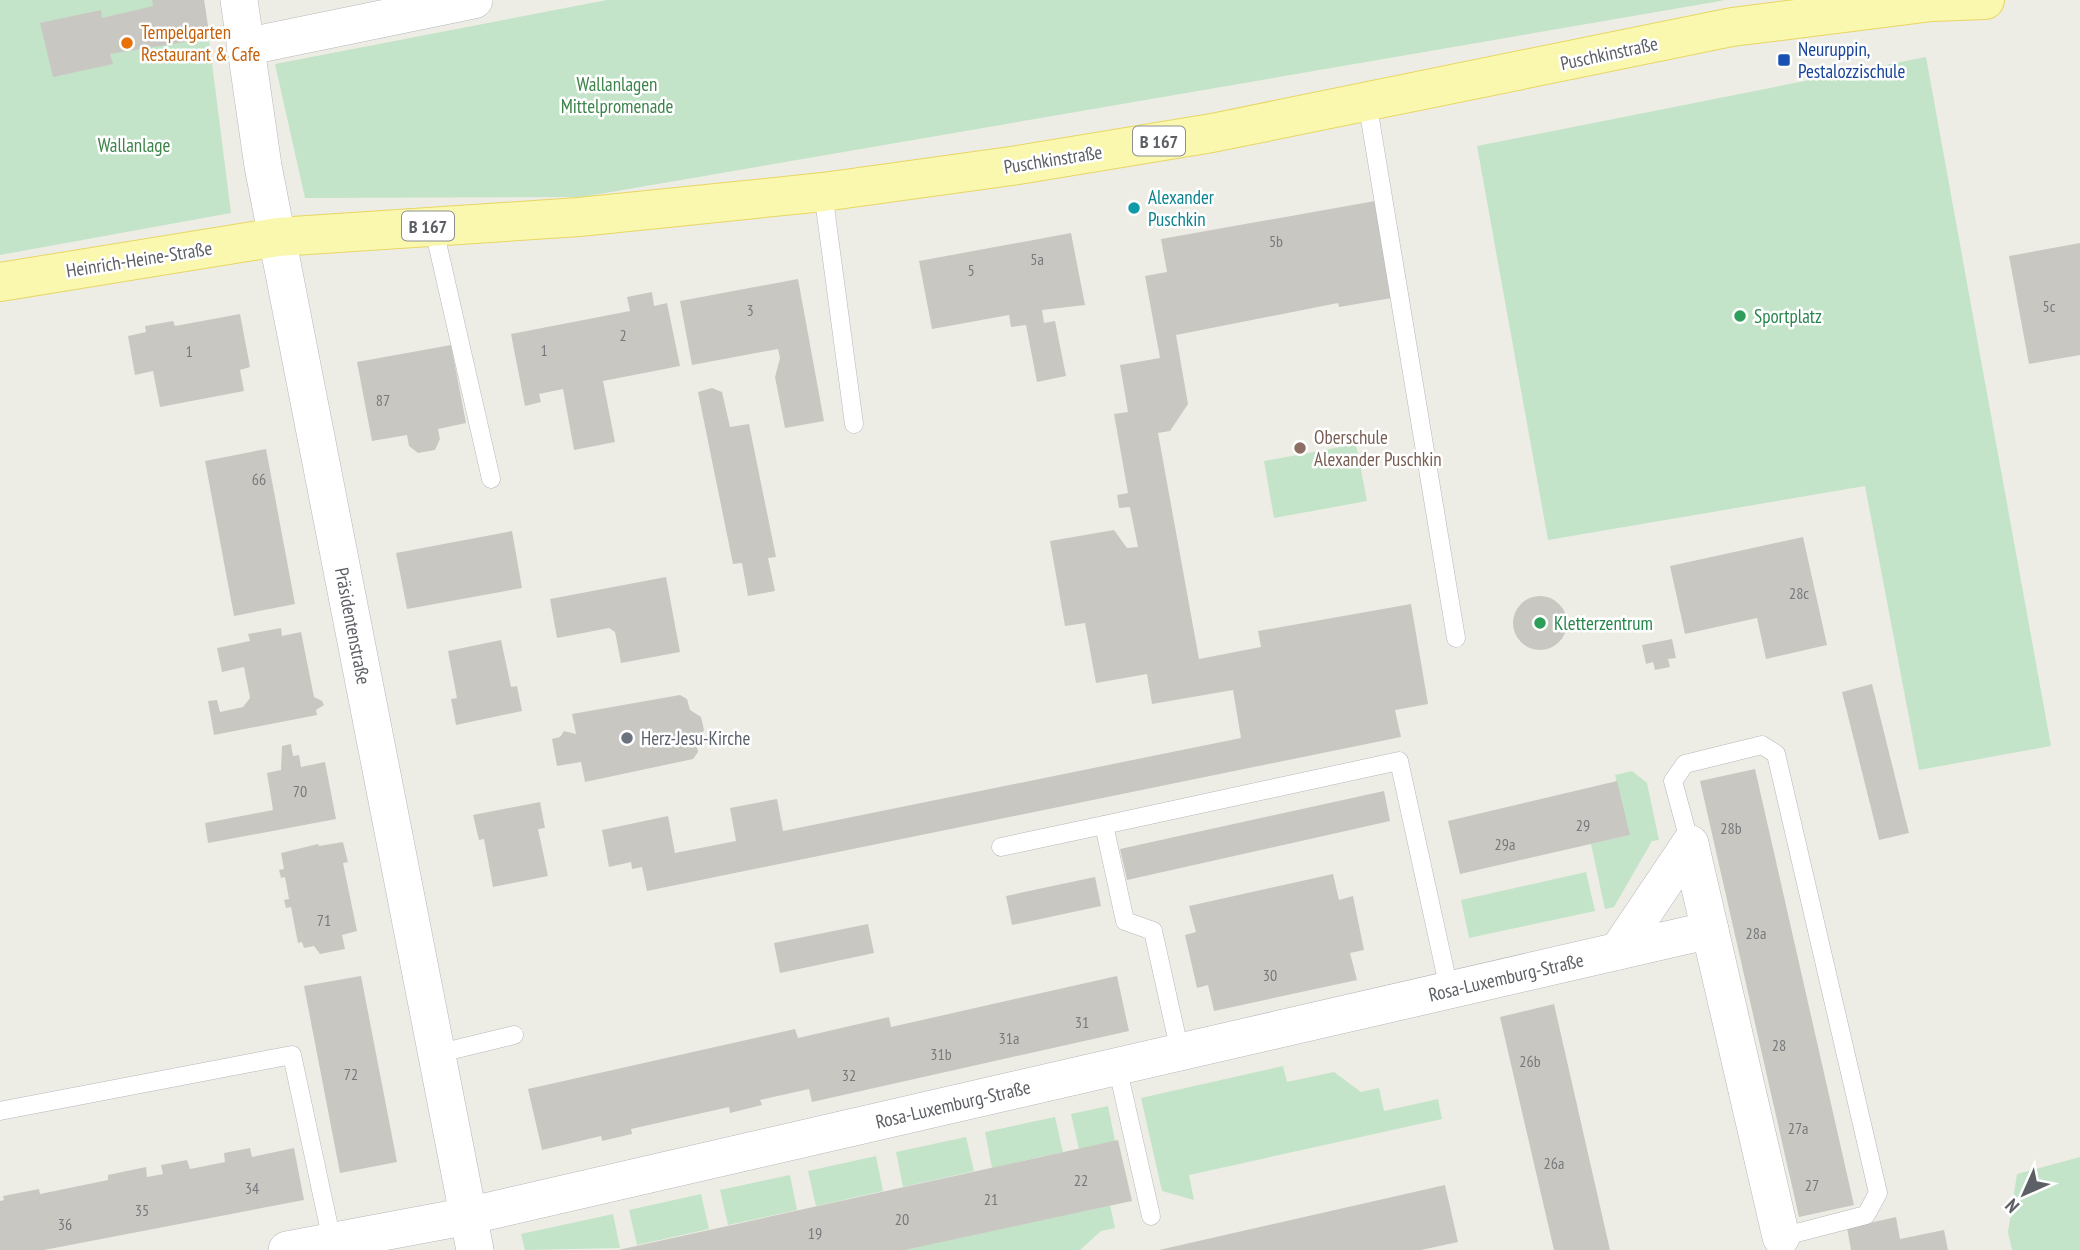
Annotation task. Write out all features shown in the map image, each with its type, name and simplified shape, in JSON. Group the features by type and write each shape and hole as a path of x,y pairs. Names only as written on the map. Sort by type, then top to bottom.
{"main road":[{"name":"Puschkinstraße","path":"278,237 579,217 823,192 1046,160 1212,132 1732,27 1932,2 1985,0"},
{"name":"Heinrich-Heine-Straße","path":"0,282 278,237"}],"street":[{"name":"Präsidentenstraße","path":"239,0 278,237 471,1233"},
{"path":"245,47 474,0"},
{"path":"1690,844 1781,1237"},
{"path":"1618,951 1690,844"},
{"name":"Rosa-Luxemburg-Straße","path":"287,1250 332,1241 471,1233 1117,1066 1710,930"}],"lane":[{"path":"1367,101 1457,638"},
{"path":"823,192 854,424"},
{"path":"433,225 491,480"},
{"path":"1690,844 1674,781 1685,764 1762,745 1776,754 1878,1193 1866,1215 1781,1237"},
{"path":"1001,848 1399,761 1449,989"},
{"path":"1104,825 1125,920 1153,931 1181,1052"},
{"path":"436,1054 514,1035"},
{"path":"0,1111 292,1055 332,1241"},
{"path":"1117,1066 1151,1216"}],"green space":[{"name":"Wallanlage","path":"0,0 204,0 231,213 0,255"},
{"name":"Wallanlagen Mittelpromenade","path":"607,0 1726,0 582,197 305,198 275,64"},
{"name":"Sportplatz","path":"1926,57 2051,746 1919,770 1865,486 1548,540 1477,146"},
{"path":"1356,444 1367,501 1274,518 1264,461"},
{"path":"1632,771 1647,783 1659,840 1652,841 1614,907 1605,909 1591,844 1629,835 1615,775"},
{"path":"1586,872 1595,911 1469,938 1461,900"},
{"path":"1283,1066 1287,1082 1334,1072 1361,1092 1379,1088 1384,1111 1438,1099 1442,1119 1189,1175 1194,1200 1162,1191 1141,1098"},
{"path":"1108,1106 1115,1141 1079,1149 1071,1114"},
{"path":"1055,1117 1063,1152 992,1168 985,1132"},
{"path":"966,1137 974,1171 903,1187 896,1152"},
{"path":"876,1156 883,1191 816,1206 808,1171"},
{"path":"2080,1157 2080,1250 2012,1250 2008,1232 2017,1174"},
{"path":"790,1175 797,1210 728,1225 720,1190"},
{"path":"701,1194 709,1229 637,1245 629,1210"},
{"path":"1110,1205 1115,1228 1101,1231 1080,1250 904,1250"},
{"path":"613,1214 620,1248 525,1250 521,1234"}],"building":[{"path":"152,0 204,0 210,38 110,54 113,64 53,77 40,23 101,10 102,18 153,6"},
{"path":"1375,201 1392,298 1339,307 1338,303 1176,335 1188,404 1170,431 1158,433 1199,659 1261,647 1258,631 1411,604 1428,704 1395,710 1401,737 647,891 642,867 632,869 631,862 609,867 602,830 668,816 675,853 736,841 730,808 777,799 783,831 1241,738 1233,690 1152,704 1147,674 1096,683 1085,623 1065,626 1050,541 1114,530 1127,548 1138,547 1130,507 1119,508 1117,495 1128,493 1114,414 1128,412 1120,365 1160,358 1145,276 1167,272 1161,239"},
{"path":"1071,233 1085,305 1042,310 1044,323 1055,321 1066,376 1037,382 1026,325 1011,327 1009,315 932,329 919,261"},
{"path":"2080,243 2080,355 2029,364 2009,256"},
{"path":"798,279 824,421 785,428 775,377 780,358 778,349 692,365 680,301"},
{"path":"652,292 654,306 667,303 680,366 603,381 615,442 574,450 563,389 539,394 541,402 525,406 511,334 630,311 627,297"},
{"path":"240,314 250,367 240,370 244,391 160,407 153,371 135,375 128,336 146,332 145,326 173,321 175,326"},
{"path":"451,345 466,423 438,429 440,439 435,450 418,453 409,446 407,435 372,441 357,362"},
{"path":"712,388 722,392 730,427 749,424 776,557 768,558 775,591 748,596 742,563 733,564 698,392"},
{"path":"266,449 295,604 234,616 205,461"},
{"path":"512,531 522,588 407,609 396,553"},
{"path":"1803,537 1827,645 1766,659 1757,618 1685,634 1670,566"},
{"path":"666,577 680,652 621,663 615,632 609,628 557,638 550,599"},
{"name":"Kletterzentrum","path":"1540,596 1559,604 1567,623 1559,642 1540,650 1521,642 1513,623 1521,604"},
{"path":"281,628 282,636 301,632 314,697 324,705 316,710 317,715 214,735 208,701 217,700 220,712 243,707 250,698 244,667 222,672 217,648 250,641 248,634"},
{"path":"1672,639 1676,658 1668,659 1670,667 1655,670 1653,662 1646,664 1642,645"},
{"path":"501,640 511,687 517,686 522,711 456,725 451,699 457,698 448,651"},
{"path":"1872,684 1909,833 1879,840 1842,692"},
{"name":"Herz-Jesu-Kirche","path":"680,695 687,699 690,710 701,717 704,730 696,742 698,752 693,759 585,782 581,762 557,766 552,739 560,737 564,731 576,734 572,714"},
{"path":"291,744 293,756 299,755 301,767 325,762 336,819 208,843 205,823 273,810 267,773 281,770 282,746"},
{"path":"1755,769 1854,1205 1799,1217 1700,781"},
{"path":"1617,781 1630,835 1460,874 1448,821"},
{"path":"1384,791 1390,821 1127,880 1120,849"},
{"path":"540,802 545,828 538,829 548,876 493,887 484,839 479,840 473,815"},
{"path":"343,842 348,862 343,863 357,931 342,935 345,949 320,954 314,946 304,948 302,942 298,943 291,907 286,908 284,900 289,899 285,877 281,878 279,870 284,869 281,853 318,844"},
{"path":"1333,874 1339,900 1353,896 1364,950 1350,953 1357,980 1214,1011 1208,985 1197,988 1185,935 1196,932 1189,906"},
{"path":"1095,877 1101,906 1012,925 1006,896"},
{"path":"868,924 874,953 780,973 774,943"},
{"path":"361,976 397,1162 340,1173 304,986"},
{"path":"1117,976 1129,1031 812,1102 809,1089 760,1100 762,1105 730,1113 729,1107 631,1129 632,1134 602,1141 601,1136 542,1150 528,1089 795,1029 798,1038 889,1017 891,1027"},
{"path":"1554,1004 1610,1250 1554,1250 1500,1017"},
{"path":"1118,1140 1132,1201 905,1250 618,1250"},
{"path":"250,1148 252,1157 294,1148 304,1200 44,1250 0,1250 0,1201 4,1200 3,1196 39,1189 40,1194 108,1180 108,1175 146,1167 147,1177 163,1174 161,1165 187,1160 190,1169 225,1162 224,1153"},
{"path":"1445,1185 1458,1242 1421,1250 1159,1250"},
{"path":"1896,1217 1900,1239 1944,1230 1948,1250 1851,1250 1847,1228"}],"place":[{"name":"Tempelgarten Restaurant & Cafe","path":"127,43"},
{"name":"Neuruppin, Pestalozzischule","path":"1784,60"},
{"name":"Alexander Puschkin","path":"1134,208"},
{"name":"Sportplatz","path":"1740,316"},
{"name":"Oberschule Alexander Puschkin","path":"1300,448"},
{"name":"Kletterzentrum","path":"1540,623"},
{"name":"Herz-Jesu-Kirche","path":"627,738"}]}
